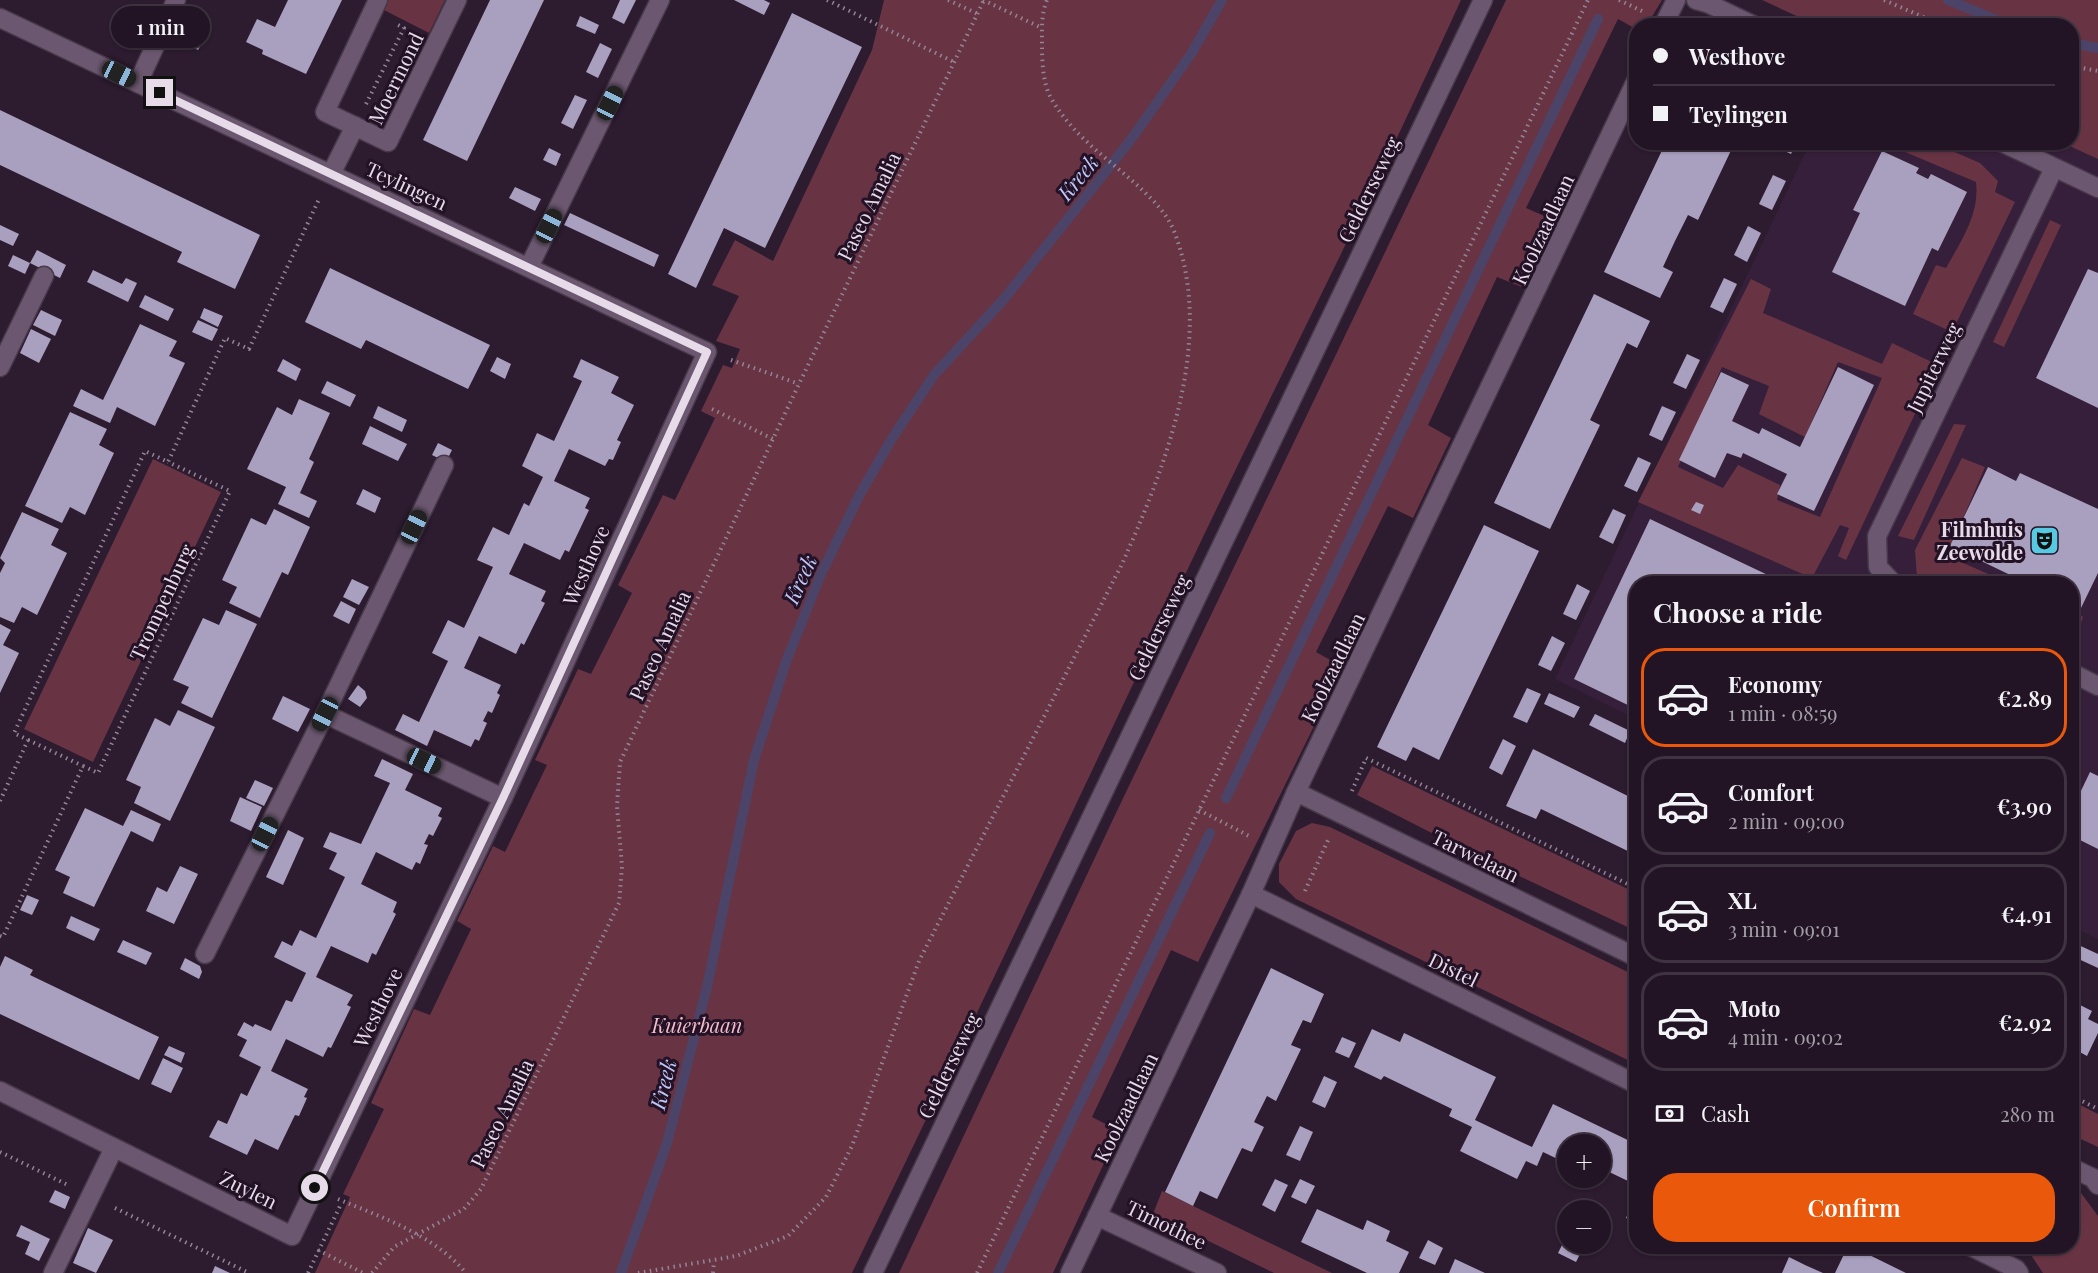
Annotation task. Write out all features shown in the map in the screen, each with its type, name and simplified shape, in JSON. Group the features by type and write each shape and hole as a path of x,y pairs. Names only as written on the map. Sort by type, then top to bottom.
{"street":[{"path":"138,83 176,0"},
{"name":"Moermond","path":"378,0 325,112 388,142 457,0"},
{"path":"529,267 660,0"},
{"name":"Gelderseweg","path":"873,1273 1483,0"},
{"path":"1667,18 1676,0"},
{"path":"1702,2 1737,18"},
{"name":"Teylingen","path":"0,18 707,352"},
{"name":"Koolzaadlaan","path":"1070,1273 1251,894 1296,792 1629,96"},
{"name":"Moermond","path":"331,174 355,126"},
{"path":"2017,150 2098,188"},
{"name":"Jupiterweg","path":"1886,576 1878,567 1876,536 2054,168"},
{"path":"0,367 44,276"},
{"name":"Westhove","path":"292,1236 503,798 707,352"},
{"path":"205,954 325,714 444,465"},
{"path":"2079,677 2098,686"},
{"path":"325,714 503,798"},
{"name":"Tarwelaan","path":"1296,792 1629,954"},
{"name":"Distel","path":"1251,894 1629,1081"},
{"name":"Zuylen","path":"0,1091 292,1236"},
{"path":"53,1273 114,1148"},
{"path":"2079,1171 2093,1178 2098,1185"},
{"name":"Timothee","path":"1098,1216 1217,1273"},
{"path":"1986,1254 2016,1269 2019,1273"}],"path":[{"path":"827,0 954,62"},
{"path":"948,0 978,14"},
{"path":"983,0 1042,28"},
{"name":"Paseo Amalia","path":"372,1273 394,1246 464,1209 481,1189 619,903 622,867 616,806 620,762 983,0"},
{"path":"638,1273 736,1256 788,1236 826,1197 852,1146 919,961 1122,564 1147,507 1167,446 1185,380 1190,324 1186,271 1173,230 1157,203 1096,151 1075,130 1050,97 1042,63 1042,28 1047,0"},
{"path":"977,1273 1588,0"},
{"path":"1884,0 1926,18"},
{"path":"2079,67 2098,71"},
{"path":"168,462 225,338 249,349 331,174"},
{"path":"707,352 799,384"},
{"path":"686,396 773,439"},
{"name":"Trompenburg","path":"28,740 14,733 146,451 230,491 98,773 83,766"},
{"path":"0,801 28,740 83,766 3,937 0,936"},
{"path":"1295,915 1366,758 1629,885"},
{"path":"1200,810 1271,846"},
{"path":"2079,1100 2098,1109"},
{"path":"0,1152 249,1273"},
{"path":"315,1188 416,1234 452,1257 466,1273"},
{"path":"308,1273 342,1200"},
{"path":"292,1236 363,1273"},
{"path":"712,1273 714,1261"}],"shaded area":[{"path":"2098,131 2098,939 2079,930 2079,576 1629,576 1629,716 1555,679 1807,150 2079,150 2079,139"}],"green space":[{"path":"386,0 445,0 429,33 382,9"},
{"name":"Kuierbaan","path":"884,0 1461,0 852,1273 315,1273 350,1197 343,1194 384,1109 371,1103 414,1009 430,1015 471,929 457,921 493,846 505,852 547,765 535,760 578,669 591,674 632,593 618,585 663,495 675,500 715,418 701,411 723,365 732,368 740,349 716,341 739,296 712,285 735,240 773,261 872,50"},
{"path":"1506,0 1662,0 1651,18 1629,18 1629,25 1618,19 1526,208 1553,220 1522,287 1497,277 1428,425 1451,438 1413,518 1388,506 1316,652 1343,667 1198,962 1171,950 1092,1117 1119,1131 1053,1273 899,1273 1116,813"},
{"path":"1762,0 2098,0 2098,159 2078,150 2079,18 1801,18"},
{"path":"1901,150 1950,150 1980,163 1998,181 1995,192 2015,202 1952,332 1913,314 1936,265 1946,268 1968,227 1975,205 1976,182"},
{"path":"2050,220 2061,225 2004,347 1993,342"},
{"path":"1751,279 1771,289 1763,313 1882,364 1892,343 1938,365 1846,560 1838,556 1849,528 1840,525 1813,576 1807,576 1638,502","holes":["1838,362 1882,378 1820,517 1777,500 1780,485 1738,465 1723,488 1678,467 1722,367 1769,386 1759,414 1805,437"]},
{"path":"1954,424 1966,425 1914,540 1898,536"},
{"path":"1962,458 1985,467 1947,556 1993,576 1917,576 1915,550"},
{"path":"153,459 221,492 93,762 24,729"},
{"path":"2079,615 2083,617 2079,629"},
{"path":"1372,766 1629,890 1629,928 1479,857 1357,795"},
{"path":"1312,823 1330,827 1629,973 1629,1061 1296,899 1279,882 1279,864 1296,831"},
{"path":"2079,1104 2098,1114 2098,1147 2079,1138"},
{"path":"1162,1191 1332,1273 1274,1273 1153,1214"},
{"path":"2079,1192 2081,1193 2098,1216 2098,1273 2043,1273 2029,1254 2079,1254"}],"building":[{"path":"288,0 342,0 306,74 262,54 263,50 246,42 257,19 275,27"},
{"path":"490,0 544,0 467,161 423,140"},
{"path":"620,0 636,0 624,24 612,18"},
{"path":"734,0 764,0 770,3 764,15"},
{"path":"127,5 156,18 151,27 123,14"},
{"path":"792,13 862,47 765,248 724,228 696,288 668,274"},
{"path":"580,16 599,25 595,34 576,26"},
{"path":"175,27 203,41 198,50 170,36"},
{"path":"600,43 612,49 598,78 586,72"},
{"path":"575,95 587,100 573,129 561,123"},
{"path":"0,110 260,235 235,289 177,262 182,252 0,165"},
{"path":"549,148 561,154 556,166 543,160"},
{"path":"1662,150 1731,150 1698,220 1688,215 1675,241 1663,267 1673,272 1660,298 1604,272"},
{"path":"1882,151 1919,168 1916,173 1928,179 1931,174 1967,192 1938,251 1932,248 1905,306 1832,272 1860,213 1853,210"},
{"path":"1773,175 1786,181 1772,210 1759,204"},
{"path":"515,187 541,199 535,211 509,198"},
{"path":"570,213 659,255 654,267 564,225"},
{"path":"0,225 19,234 13,246 0,240"},
{"path":"1748,226 1761,233 1747,262 1734,255"},
{"path":"37,250 66,265 60,278 30,263"},
{"path":"13,255 30,263 25,274 8,266"},
{"path":"330,268 490,345 468,389 366,340 361,349 305,322"},
{"path":"2088,269 2098,273 2098,408 2036,378"},
{"path":"93,270 122,284 126,278 137,283 128,302 87,282"},
{"path":"1724,278 1737,284 1723,313 1710,307"},
{"path":"1594,294 1650,321 1637,348 1627,343 1590,420 1600,425 1550,529 1494,503"},
{"path":"145,295 174,309 168,321 139,307"},
{"path":"204,308 223,316 218,327 200,318"},
{"path":"41,310 62,320 55,336 33,325"},
{"path":"198,320 218,329 212,341 192,332"},
{"path":"140,324 177,341 169,356 185,363 155,426 117,407 110,423 73,406 81,389 103,400"},
{"path":"31,329 51,339 39,363 20,353"},
{"path":"1687,354 1700,360 1686,389 1673,383"},
{"path":"497,357 511,364 505,379 490,371"},
{"path":"283,359 301,369 296,381 277,371"},
{"path":"581,359 619,377 611,393 634,405 617,440 621,442 613,460 609,459 605,466 569,449 554,481 590,498 585,508 589,510 569,552 565,550 560,560 524,543 509,574 546,591 541,601 545,603 524,645 521,643 516,654 479,636 464,668 501,685 497,693 500,695 492,713 488,711 483,721 487,723 479,741 475,739 471,747 434,730 427,746 395,730 403,714 419,722 448,661 432,653 448,620 464,628 493,567 477,560 493,527 509,535 524,503 529,506 543,477 522,466 537,433 554,441 582,381 573,377"},
{"path":"1838,367 1874,385 1814,511 1777,494 1787,474 1743,453 1741,458 1727,453 1715,478 1679,460 1721,372 1749,385 1732,421 1759,434 1762,428 1800,447"},
{"path":"327,381 356,395 350,407 321,393"},
{"path":"299,399 330,413 309,459 314,462 300,493 317,501 309,518 278,504 286,487 247,469 277,407 292,415"},
{"path":"378,406 407,420 402,432 373,418"},
{"path":"1662,406 1676,412 1662,441 1649,435"},
{"path":"70,412 107,429 99,445 114,453 85,515 70,507 62,523 25,506"},
{"path":"370,426 407,444 398,461 362,444"},
{"path":"438,443 452,450 446,462 432,455"},
{"path":"1638,457 1651,463 1637,492 1624,486"},
{"path":"1988,467 2016,481 2020,473 2098,509 2098,573 2081,608 2079,607 2079,576 2012,576 1950,546"},
{"path":"363,489 381,498 375,513 356,504"},
{"path":"1696,502 1704,505 1700,514 1691,510"},
{"path":"274,509 310,527 288,575 282,572 260,618 229,603 237,587 222,580 251,518 266,525"},
{"path":"1613,509 1626,515 1613,544 1599,537"},
{"path":"22,512 59,529 51,545 67,553 37,615 22,607 14,623 0,617 0,573 5,563 0,558"},
{"path":"1650,519 1770,576 1629,576 1629,706 1574,679"},
{"path":"1484,525 1539,551 1439,760 1413,747 1406,761 1377,747"},
{"path":"352,579 369,587 359,605 343,597"},
{"path":"1577,584 1590,591 1576,620 1563,614"},
{"path":"341,601 356,609 349,624 333,616"},
{"path":"226,610 257,624 212,718 181,703 189,687 173,680 203,618 219,625"},
{"path":"0,624 11,630 3,645 19,653 0,693"},
{"path":"1552,636 1565,643 1551,671 1538,665"},
{"path":"358,685 365,691 367,698 360,707 348,699"},
{"path":"1527,688 1541,694 1527,723 1513,717"},
{"path":"1549,693 1580,707 1574,718 1544,704"},
{"path":"283,696 310,709 298,732 272,719"},
{"path":"178,710 215,727 170,821 134,803 141,787 126,780 155,718 170,726"},
{"path":"1595,714 1629,731 1629,733 1625,743 1589,725"},
{"path":"1503,739 1516,746 1502,775 1489,768"},
{"path":"1533,749 1629,797 1629,852 1541,809 1536,819 1506,806"},
{"path":"382,759 413,774 405,790 442,808 438,816 442,818 433,836 429,834 424,844 428,845 420,864 416,862 412,870 376,852 361,884 397,902 393,912 396,914 376,955 372,953 368,963 331,946 316,977 353,995 347,1005 351,1007 331,1048 328,1047 323,1057 286,1039 271,1071 308,1089 304,1097 307,1098 299,1116 295,1115 278,1150 255,1139 247,1155 209,1137 218,1120 227,1124 241,1093 247,1096 261,1067 239,1056 247,1040 237,1035 244,1022 253,1027 255,1024 271,1031 286,1000 292,1002 306,973 274,957 282,941 292,946 300,930 316,938 345,877 329,869 337,853 323,847 330,832 361,844 390,783 374,776"},
{"path":"2090,772 2098,776 2098,849 2080,840 2079,842 2079,795"},
{"path":"255,780 273,788 264,806 246,798"},
{"path":"240,797 262,807 251,831 230,821"},
{"path":"85,808 123,826 131,810 161,824 153,842 131,831 94,907 63,893 70,877 55,870"},
{"path":"288,830 304,838 283,885 266,877"},
{"path":"180,866 198,874 174,924 146,911 157,887 167,892"},
{"path":"27,895 39,900 32,915 20,910"},
{"path":"71,916 100,929 94,941 66,928"},
{"path":"123,940 152,953 146,965 117,952"},
{"path":"2079,945 2098,954 2098,968 2079,959"},
{"path":"5,956 33,970 30,975 159,1037 139,1080 0,1014 0,967"},
{"path":"185,958 200,966 202,972 199,979 180,969"},
{"path":"1271,968 1324,994 1311,1023 1303,1020 1291,1045 1301,1049 1276,1101 1267,1096 1254,1122 1264,1127 1252,1152 1242,1148 1217,1199 1200,1191 1193,1206 1165,1192"},
{"path":"2079,1004 2092,1011 2088,1019 2098,1024 2098,1033 2087,1056 2079,1052"},
{"path":"1372,1029 1400,1042 1404,1033 1496,1077 1475,1120 1532,1147 1553,1104 1629,1141 1629,1179 1628,1181 1611,1173 1611,1134 1557,1134 1557,1159 1543,1152 1537,1166 1526,1161 1517,1179 1460,1151 1472,1127 1449,1116 1452,1109 1384,1076 1381,1080 1354,1067"},
{"path":"1342,1037 1356,1043 1349,1058 1335,1052"},
{"path":"169,1046 185,1053 181,1063 164,1055"},
{"path":"163,1058 183,1068 171,1093 151,1084"},
{"path":"1324,1076 1337,1082 1325,1108 1312,1102"},
{"path":"1300,1126 1313,1132 1300,1161 1286,1155"},
{"path":"1275,1179 1288,1185 1275,1212 1262,1205"},
{"path":"1300,1179 1315,1186 1306,1204 1291,1197"},
{"path":"55,1190 70,1197 65,1209 49,1202"},
{"path":"1317,1209 1363,1230 1367,1220 1390,1231 1386,1241 1409,1252 1399,1273 1367,1273 1301,1242"},
{"path":"21,1225 50,1239 39,1261 25,1254 30,1242 16,1236"},
{"path":"88,1228 113,1240 96,1273 73,1263"},
{"path":"1428,1240 1443,1248 1435,1265 1419,1258"},
{"path":"1560,1254 1580,1254 1576,1262"},
{"path":"1844,1254 1867,1254 1906,1273 1835,1273"},
{"path":"1789,1257 1805,1265 1823,1273 1782,1273"},
{"path":"1455,1259 1485,1273 1449,1273"},
{"path":"215,1266 230,1273 212,1273"}],"waterway":[{"name":"Kreek","path":"621,1273 667,1143 707,987 754,760 787,659 821,574 859,496 891,440 934,375 1004,299 1130,141 1191,54 1222,0"},
{"path":"1948,0 1992,18"},
{"path":"1226,798 1598,19"},
{"path":"2079,44 2098,48"},
{"path":"998,1273 1210,833"}],"place":[{"name":"Filmhuis Zeewolde","path":"2044,540"}],"route":[{"path":"160,93 707,352 503,798 315,1188"}]}
